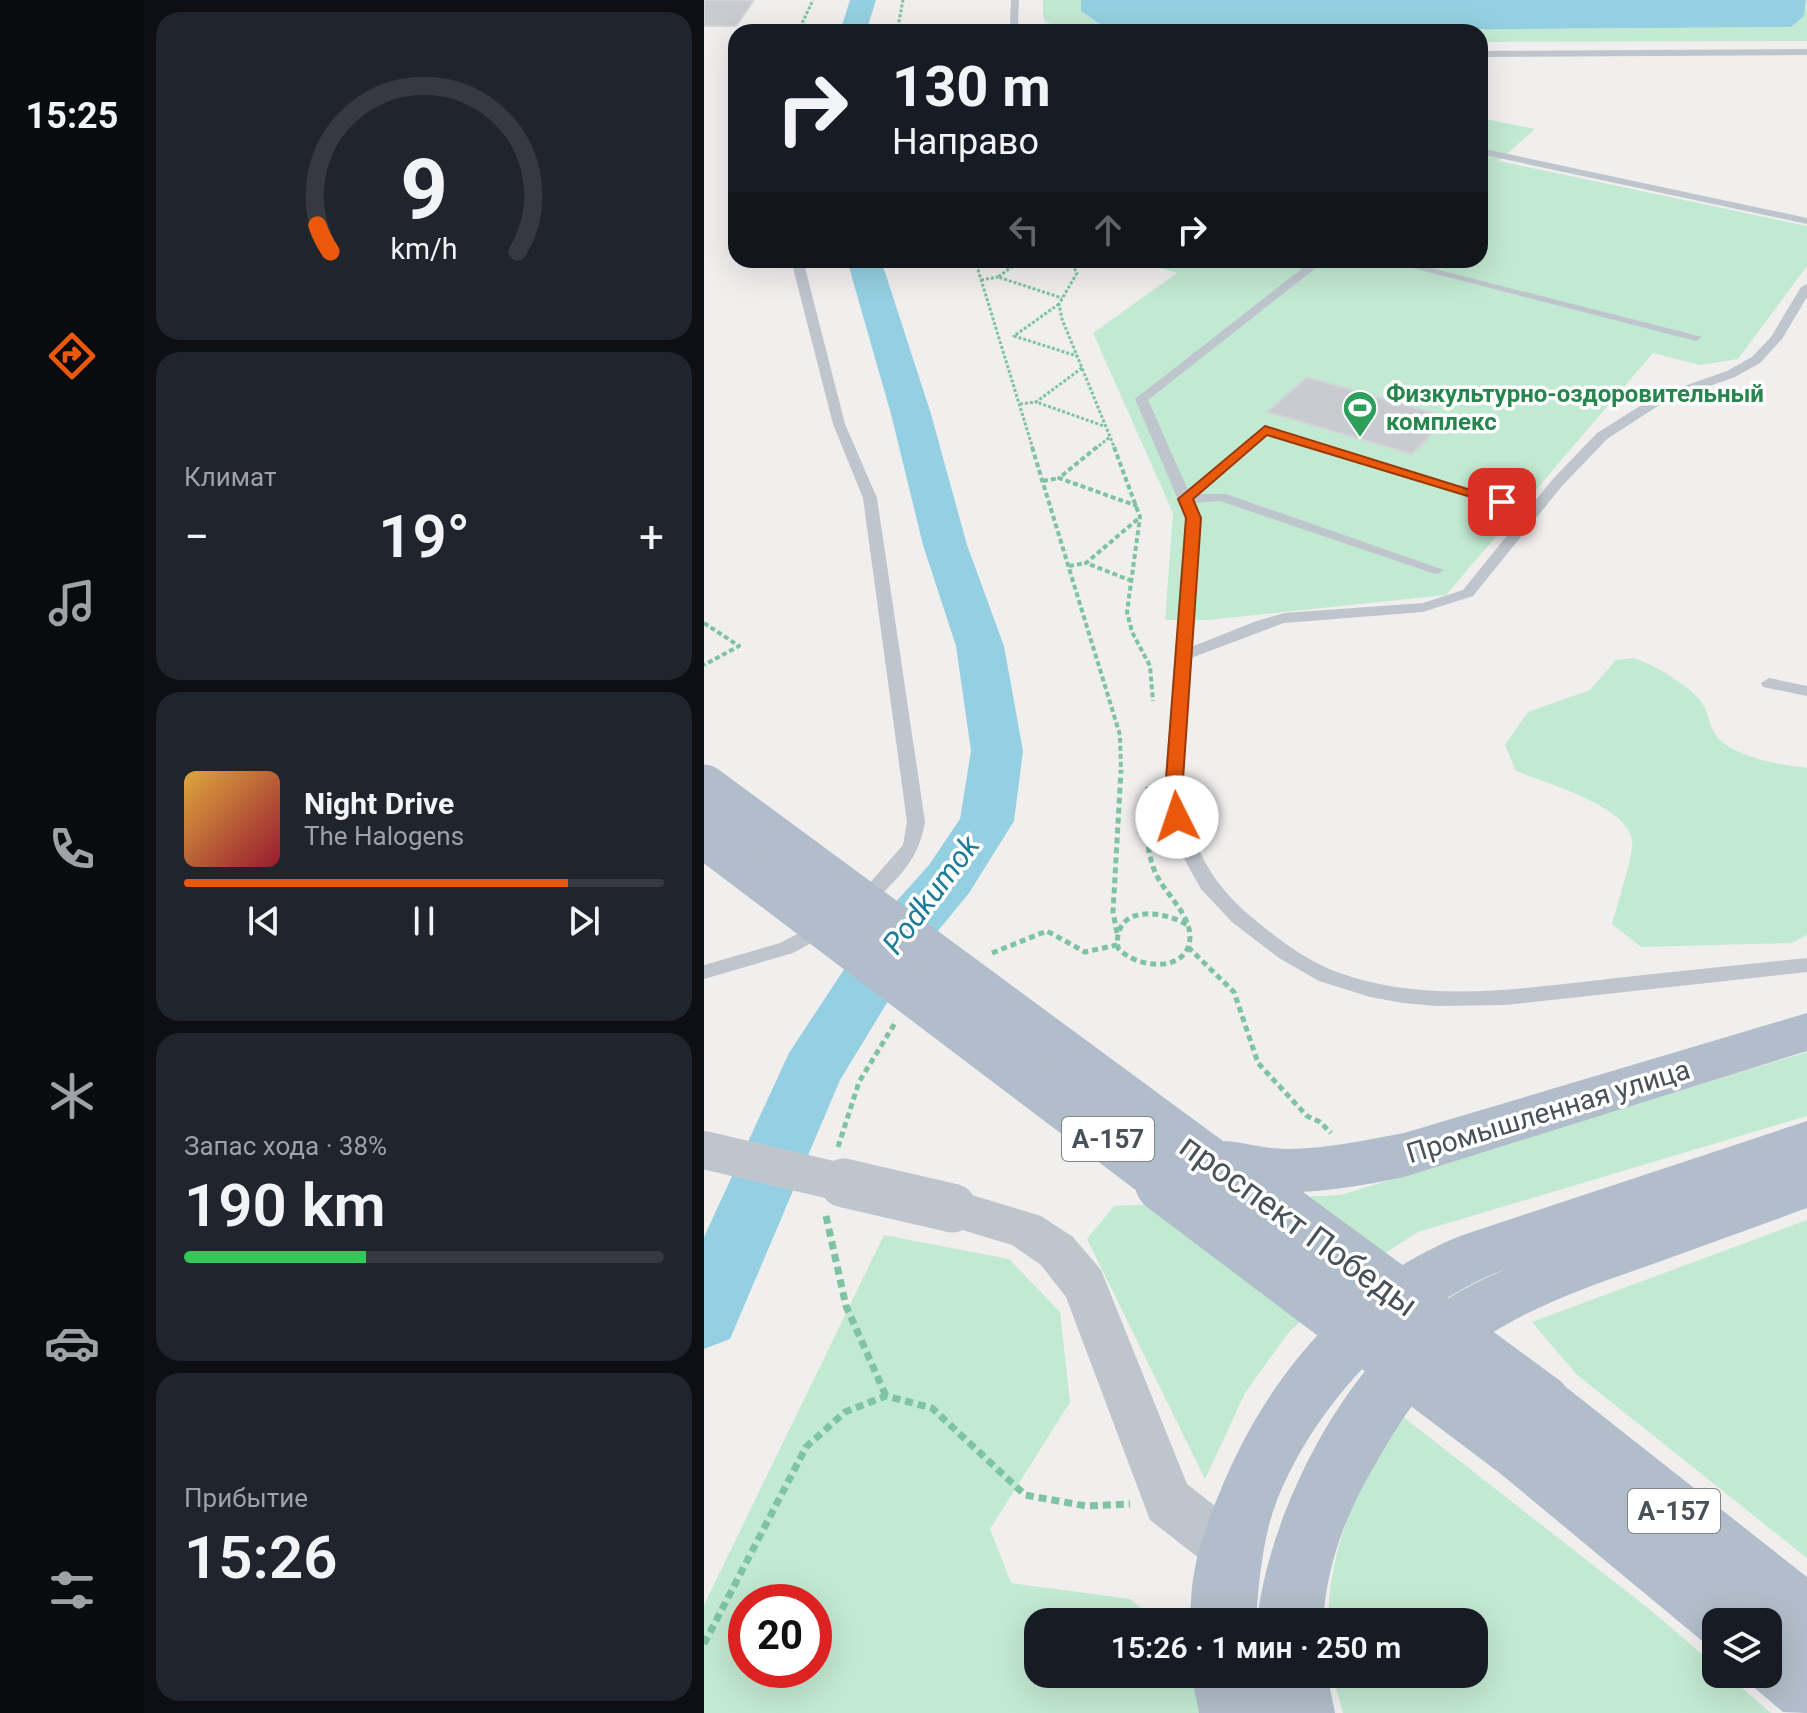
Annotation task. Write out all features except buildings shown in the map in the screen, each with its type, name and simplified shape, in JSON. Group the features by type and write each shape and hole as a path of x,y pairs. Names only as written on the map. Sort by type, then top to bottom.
{"main road":[{"name":"проспект Победы","path":"704,788 1212,1160 1526,1424 1716,1608"},
{"name":"проспект Победы","path":"704,834 1526,1424 1807,1619"},
{"name":"Промышленная улица","path":"1212,1160 1285,1172 1337,1168 1404,1155 1807,1032"},
{"path":"1222,1608 1242,1506 1274,1440 1328,1365 1384,1308 1435,1274 1498,1248 1807,1143"},
{"path":"1291,1608 1292,1587 1311,1523 1340,1465 1375,1407 1424,1349 1485,1306 1536,1282 1807,1185"},
{"path":"1782,1667 1807,1688"},
{"path":"1228,1688 1233,1713"},
{"path":"1296,1688 1301,1713"}],"street":[{"path":"704,1150 952,1208 1025,1230 1057,1251 1085,1285 1168,1502 1231,1551"}],"lane":[{"path":"1015,0 1015,24"},
{"path":"1488,54 1807,52"},
{"path":"1488,153 1807,221"},
{"path":"704,972 786,948 842,917 869,896 912,846 916,822 870,498 839,424 799,268"},
{"path":"1310,268 1141,399 1193,518 1174,779 1177,817 1190,857 1240,920 1282,951 1334,980 1400,995 1461,1001 1807,965"},
{"path":"1419,268 1696,337"},
{"path":"1184,655 1284,618 1421,609 1448,603 1468,593 1557,483 1602,436 1660,399 1731,374 1756,360 1776,339 1807,287"},
{"path":"1185,499 1265,430 1502,502"},
{"path":"1185,499 1221,497 1437,570"},
{"path":"1769,683 1807,691"}],"path":[{"path":"802,24 813,0"},
{"path":"898,24 903,0"},
{"path":"977,268 1120,735 1122,754 1113,912 1117,945 1135,963 1150,966 1166,964 1179,957 1188,947 1190,936 1187,925 1156,874 1148,849 1149,773"},
{"path":"981,280 998,277 1010,268"},
{"path":"1074,268 1077,273 1059,304 1014,336 1078,357"},
{"path":"998,277 1062,298"},
{"path":"1059,304 1138,507 1140,517 1128,627 1147,659 1153,677 1152,714"},
{"path":"1036,402 1082,368"},
{"path":"1020,404 1036,402 1105,426"},
{"path":"1043,481 1059,478 1110,437"},
{"path":"1059,478 1138,507"},
{"path":"1069,566 1086,563 1140,517"},
{"path":"1086,563 1132,581"},
{"path":"704,623 739,646 704,665"},
{"path":"1117,934 1124,923 1149,911 1178,916 1187,925"},
{"path":"977,959 1047,931 1085,952 1117,945"},
{"path":"1188,947 1234,992 1258,1063 1307,1116 1330,1129 1332,1142"},
{"path":"836,1156 841,1127 867,1062 900,1015"},
{"path":"828,1200 825,1215 846,1306 886,1396"},
{"path":"704,1644 806,1447 845,1412 886,1396 932,1408 1025,1495 1086,1506 1168,1502"}],"green space":[{"path":"1043,0 1081,0 1081,11 1100,24 1050,24 1043,16"},
{"path":"1807,0 1807,41 1488,42 1488,29 1791,27 1804,16"},
{"name":"Физкультурно-оздоровительный комплекс","path":"1488,120 1535,129 1499,161 1807,226 1807,266 1738,359 1700,365 1653,353 1446,595 1208,620 1165,620 1173,513 1093,333 1177,273 1160,268 1488,268"},
{"path":"1632,658 1659,669 1694,694 1703,704 1716,735 1727,746 1760,760 1807,768 1807,935 1792,943 1641,947 1612,924 1632,846 1626,827 1600,806 1516,771 1505,745 1528,712 1590,690 1616,660"},
{"path":"1807,1052 1807,1116 1418,1232 1351,1275 1289,1332 1245,1393 1205,1479 1087,1239 1114,1206 1341,1195"},
{"path":"1807,1220 1807,1558 1576,1374 1532,1322"},
{"path":"884,1235 1009,1259 1060,1312 1070,1402 990,1529 1011,1583 1130,1599 1141,1608 1024,1608 1024,1688 1196,1688 1202,1713 704,1713 704,1605"},
{"path":"1402,1416 1648,1608 1702,1654 1702,1688 1742,1688 1771,1713 1343,1713 1336,1688 1488,1688 1488,1608 1329,1608 1341,1539 1360,1488"}],"water":[{"path":"1081,0 1806,0 1804,16 1791,27 1488,29 1488,24 1100,24 1081,11"}],"waterway":[{"name":"Podkumok","path":"856,24 863,0"},
{"name":"Podkumok","path":"704,1316 812,1071 889,949 949,879 987,821 997,751 980,646 945,545 911,414 866,268"}],"place":[{"name":"Физкультурно-оздоровительный комплекс","path":"1360,439"}],"route":[{"path":"1177,817 1174,779 1188,621 1193,518 1185,499 1265,430 1502,502"}]}
